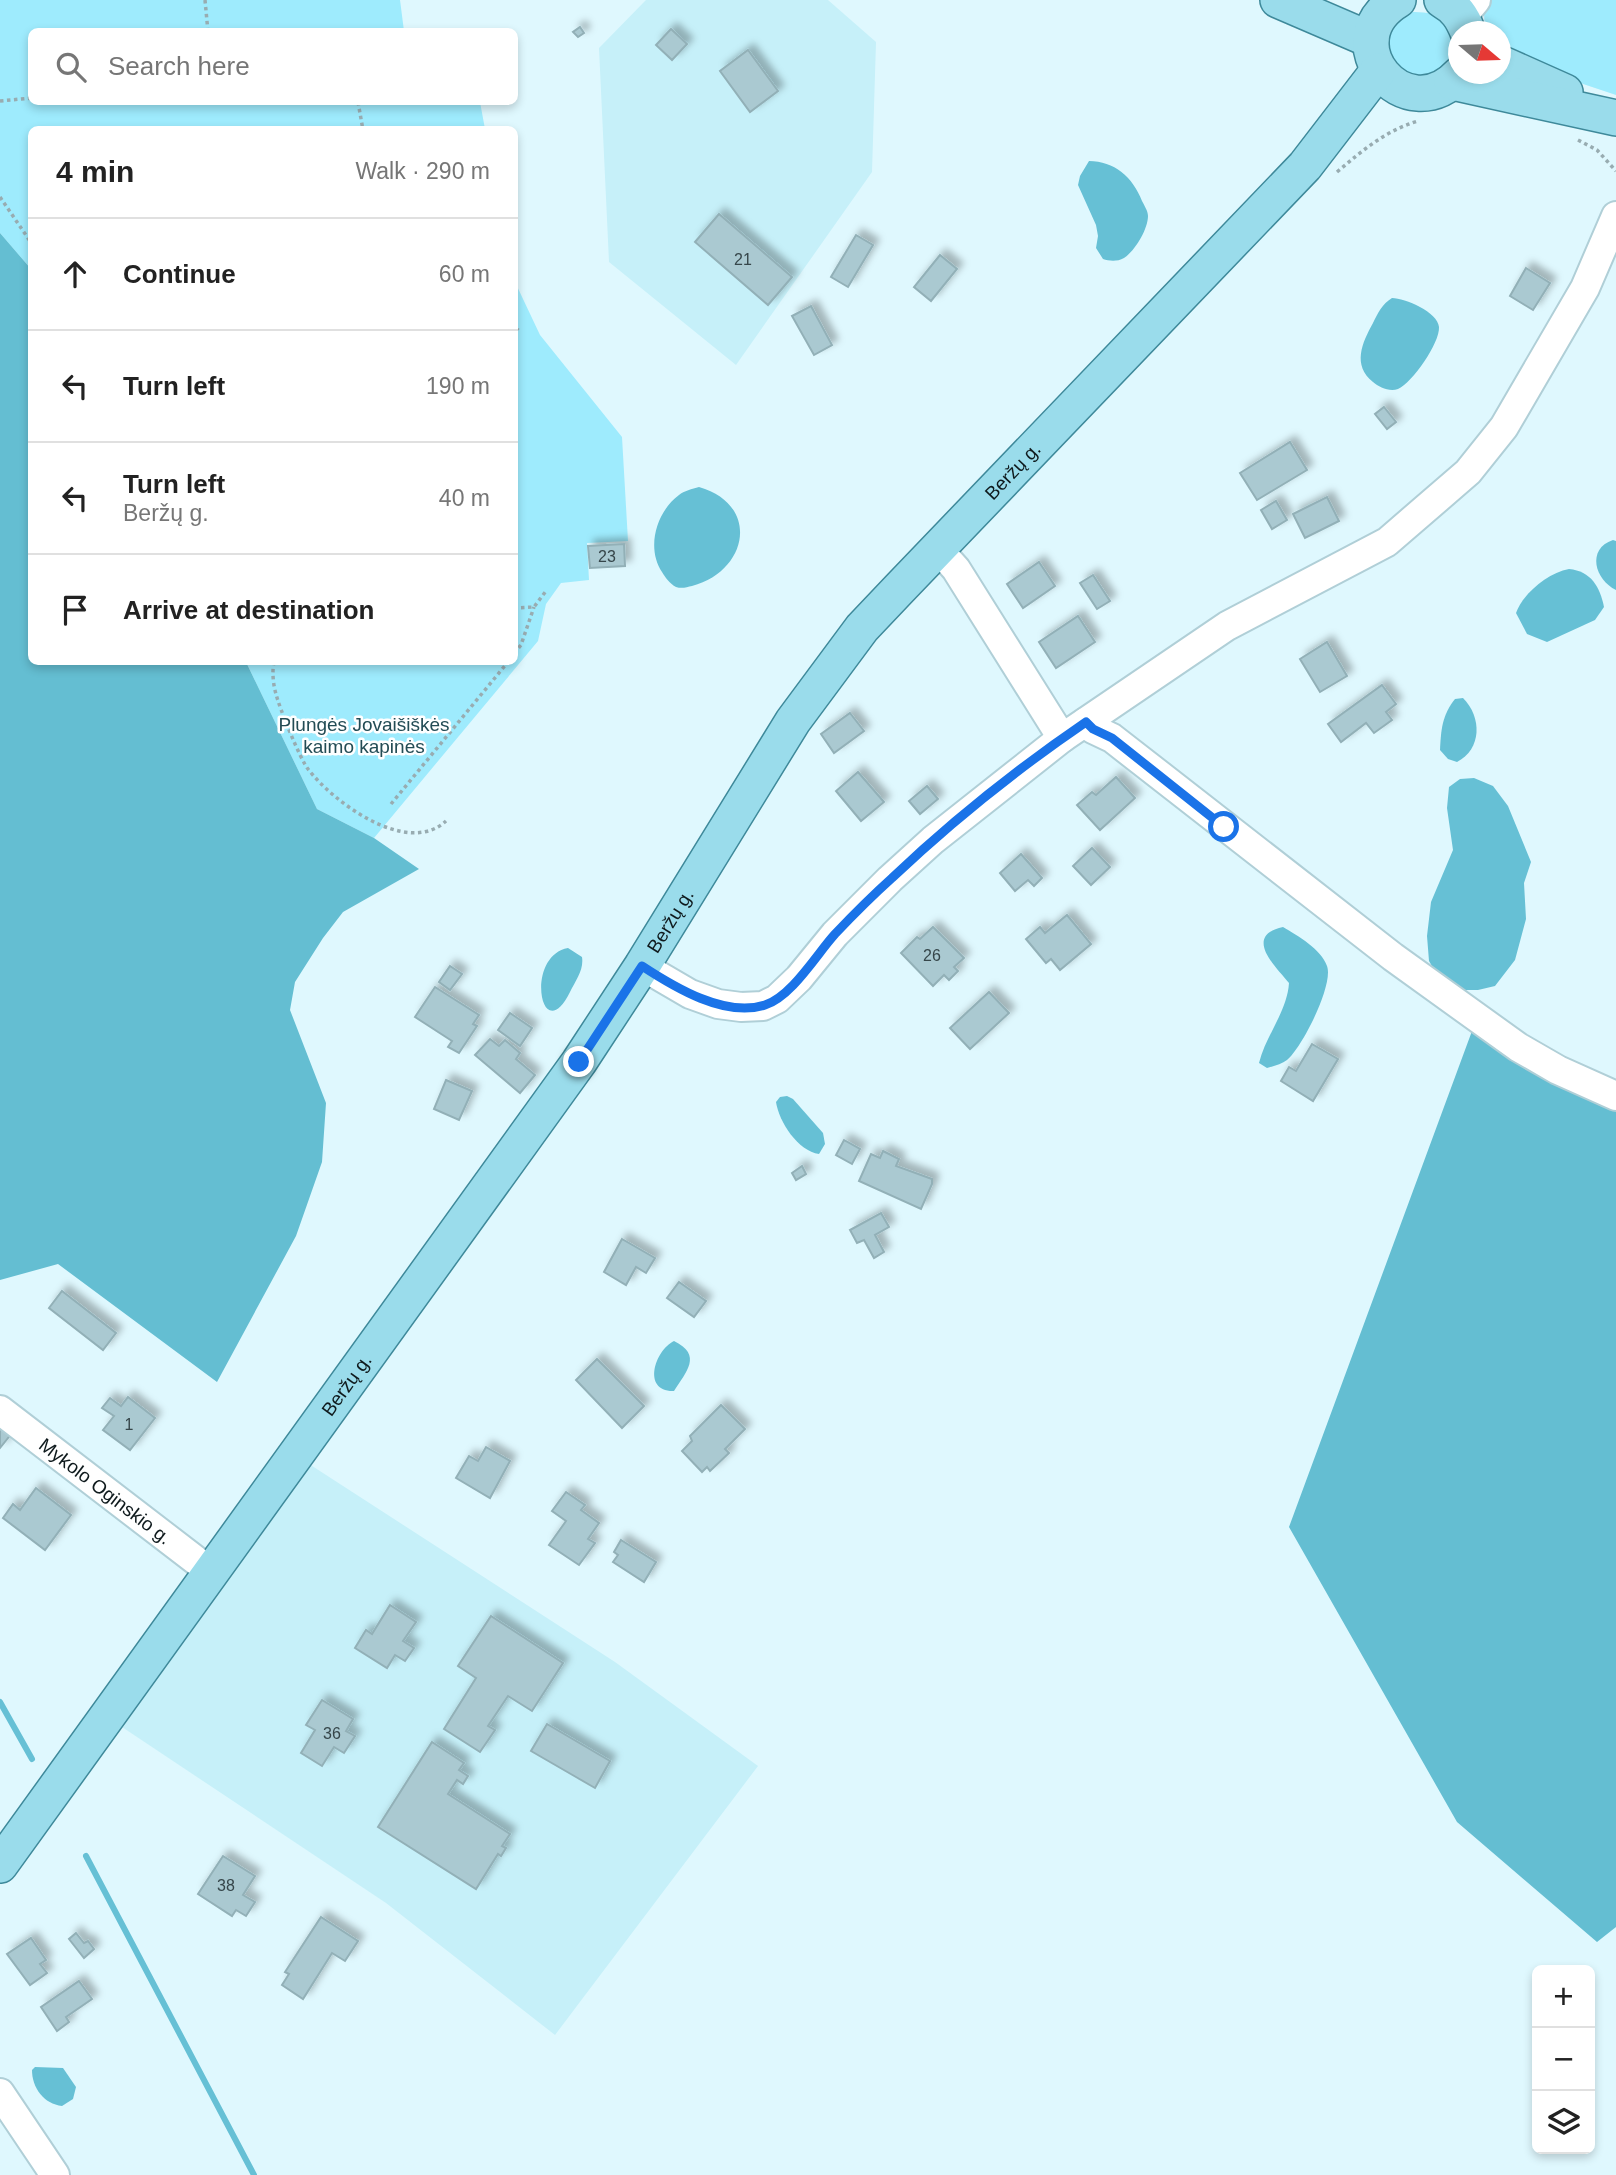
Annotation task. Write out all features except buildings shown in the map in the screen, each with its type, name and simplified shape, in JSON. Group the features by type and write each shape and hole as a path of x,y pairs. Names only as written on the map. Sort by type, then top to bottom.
{"main road":[{"path":"1278,0 1394,80 1421,93 1438,90 1448,83"},
{"path":"1381,2 1380,16 1394,80"},
{"path":"1511,68 1616,116"},
{"name":"Beržų g.","path":"0,1866 579,1062 642,966 759,775 830,669 862,628 938,549 1319,171 1394,80"},
{"path":"1481,84 1616,116"}],"street":[{"path":"642,966 690,994 718,1004 763,1006 777,999 799,978 835,934 890,879 933,841 1062,738 1227,626 1387,542 1468,472 1504,427 1585,288 1616,216"},
{"path":"938,549 956,569 1062,738"},
{"path":"1086,722 1093,729 1112,738 1393,957 1518,1047 1558,1070 1616,1096"},
{"name":"Mykolo Oginskio g.","path":"0,1409 211,1572"},
{"path":"0,2093 55,2175"}],"path":[{"path":"205,0 208,28"},
{"path":"1319,171 1397,128 1394,80"},
{"path":"0,101 28,99"},
{"path":"359,105 362,126"},
{"path":"0,197 28,238"},
{"path":"518,648 534,607 546,591"},
{"path":"518,608 534,607"},
{"path":"274,665 276,693 306,767 327,789 379,824 406,834 436,830 446,821"},
{"path":"391,804 506,665"}],"shaded area":[{"path":"646,0 828,0 876,42 872,172 736,365 609,262 599,48"},
{"path":"1089,161 1114,167 1128,178 1147,212 1146,227 1140,239 1128,255 1121,259 1103,259 1096,248 1096,225 1078,185"},
{"path":"0,233 28,266 28,665 247,665 317,809 374,838 419,869 343,912 295,982 290,1010 326,1103 322,1162 296,1236 217,1382 58,1264 0,1280"},
{"path":"1392,298 1405,300 1427,311 1439,327 1435,343 1417,371 1404,385 1391,390 1373,382 1367,375 1361,354 1381,309"},
{"path":"699,487 719,496 732,508 739,522 740,538 735,553 725,567 711,578 692,586 678,588 668,580 657,562 654,542 656,531 671,502 683,492"},
{"path":"1613,540 1616,541 1616,590 1603,579 1596,565 1599,550"},
{"path":"1569,569 1583,573 1593,581 1604,607 1595,620 1547,642 1527,634 1516,613 1519,606 1544,580"},
{"path":"1463,698 1474,714 1476,732 1471,749 1457,762 1448,759 1440,750 1441,736 1451,705 1455,699"},
{"path":"1474,778 1493,786 1508,806 1531,862 1524,883 1526,919 1515,960 1495,986 1465,990 1449,985 1436,973 1429,961 1427,936 1431,902 1453,850 1447,808 1449,787 1460,779"},
{"path":"1283,927 1320,954 1327,966 1328,975 1321,1000 1301,1043 1287,1060 1267,1068 1259,1063 1284,1004 1289,983 1270,960 1264,944 1265,937 1271,931"},
{"path":"568,948 582,957 581,971 560,1007 551,1011 545,1006 542,995 546,966 554,955"},
{"path":"1472,1031 1541,1069 1616,1102 1616,1927 1597,1942 1457,1822 1289,1527"},
{"path":"780,1097 793,1099 823,1133 825,1144 819,1154 797,1142 785,1126 776,1102"},
{"path":"674,1341 688,1352 689,1364 674,1391 664,1390 658,1385 654,1370 661,1353"},
{"path":"306,1462 615,1662 758,1766 555,2035 386,1903 116,1723"},
{"path":"35,2067 63,2068 76,2087 73,2099 62,2106 50,2102 40,2094 34,2083 32,2070"}],"green space":[{"path":"0,0 400,0 404,28 28,28 28,105 481,105 484,126 28,126 28,266 0,233"},
{"path":"1490,0 1616,0 1616,95 1511,58 1511,21 1484,21 1484,14"},
{"path":"1426,13 1435,15 1447,25 1448,68 1433,78 1404,71 1393,63 1384,49 1395,14"},
{"name":"Plungės Jovaišiškės kaimo kapinės","path":"518,288 540,335 622,437 628,541 587,543 589,580 561,583 546,604 538,641 374,838 317,809 247,665 518,665"}],"waterway":[{"path":"0,1702 32,1759"},
{"path":"86,1856 254,2175"}],"route":[{"path":"579,1062 642,966 690,994 718,1004 763,1006 777,999 799,978 835,934 890,879 933,841 1062,738 1086,722 1093,729 1112,738 1224,827"}]}
